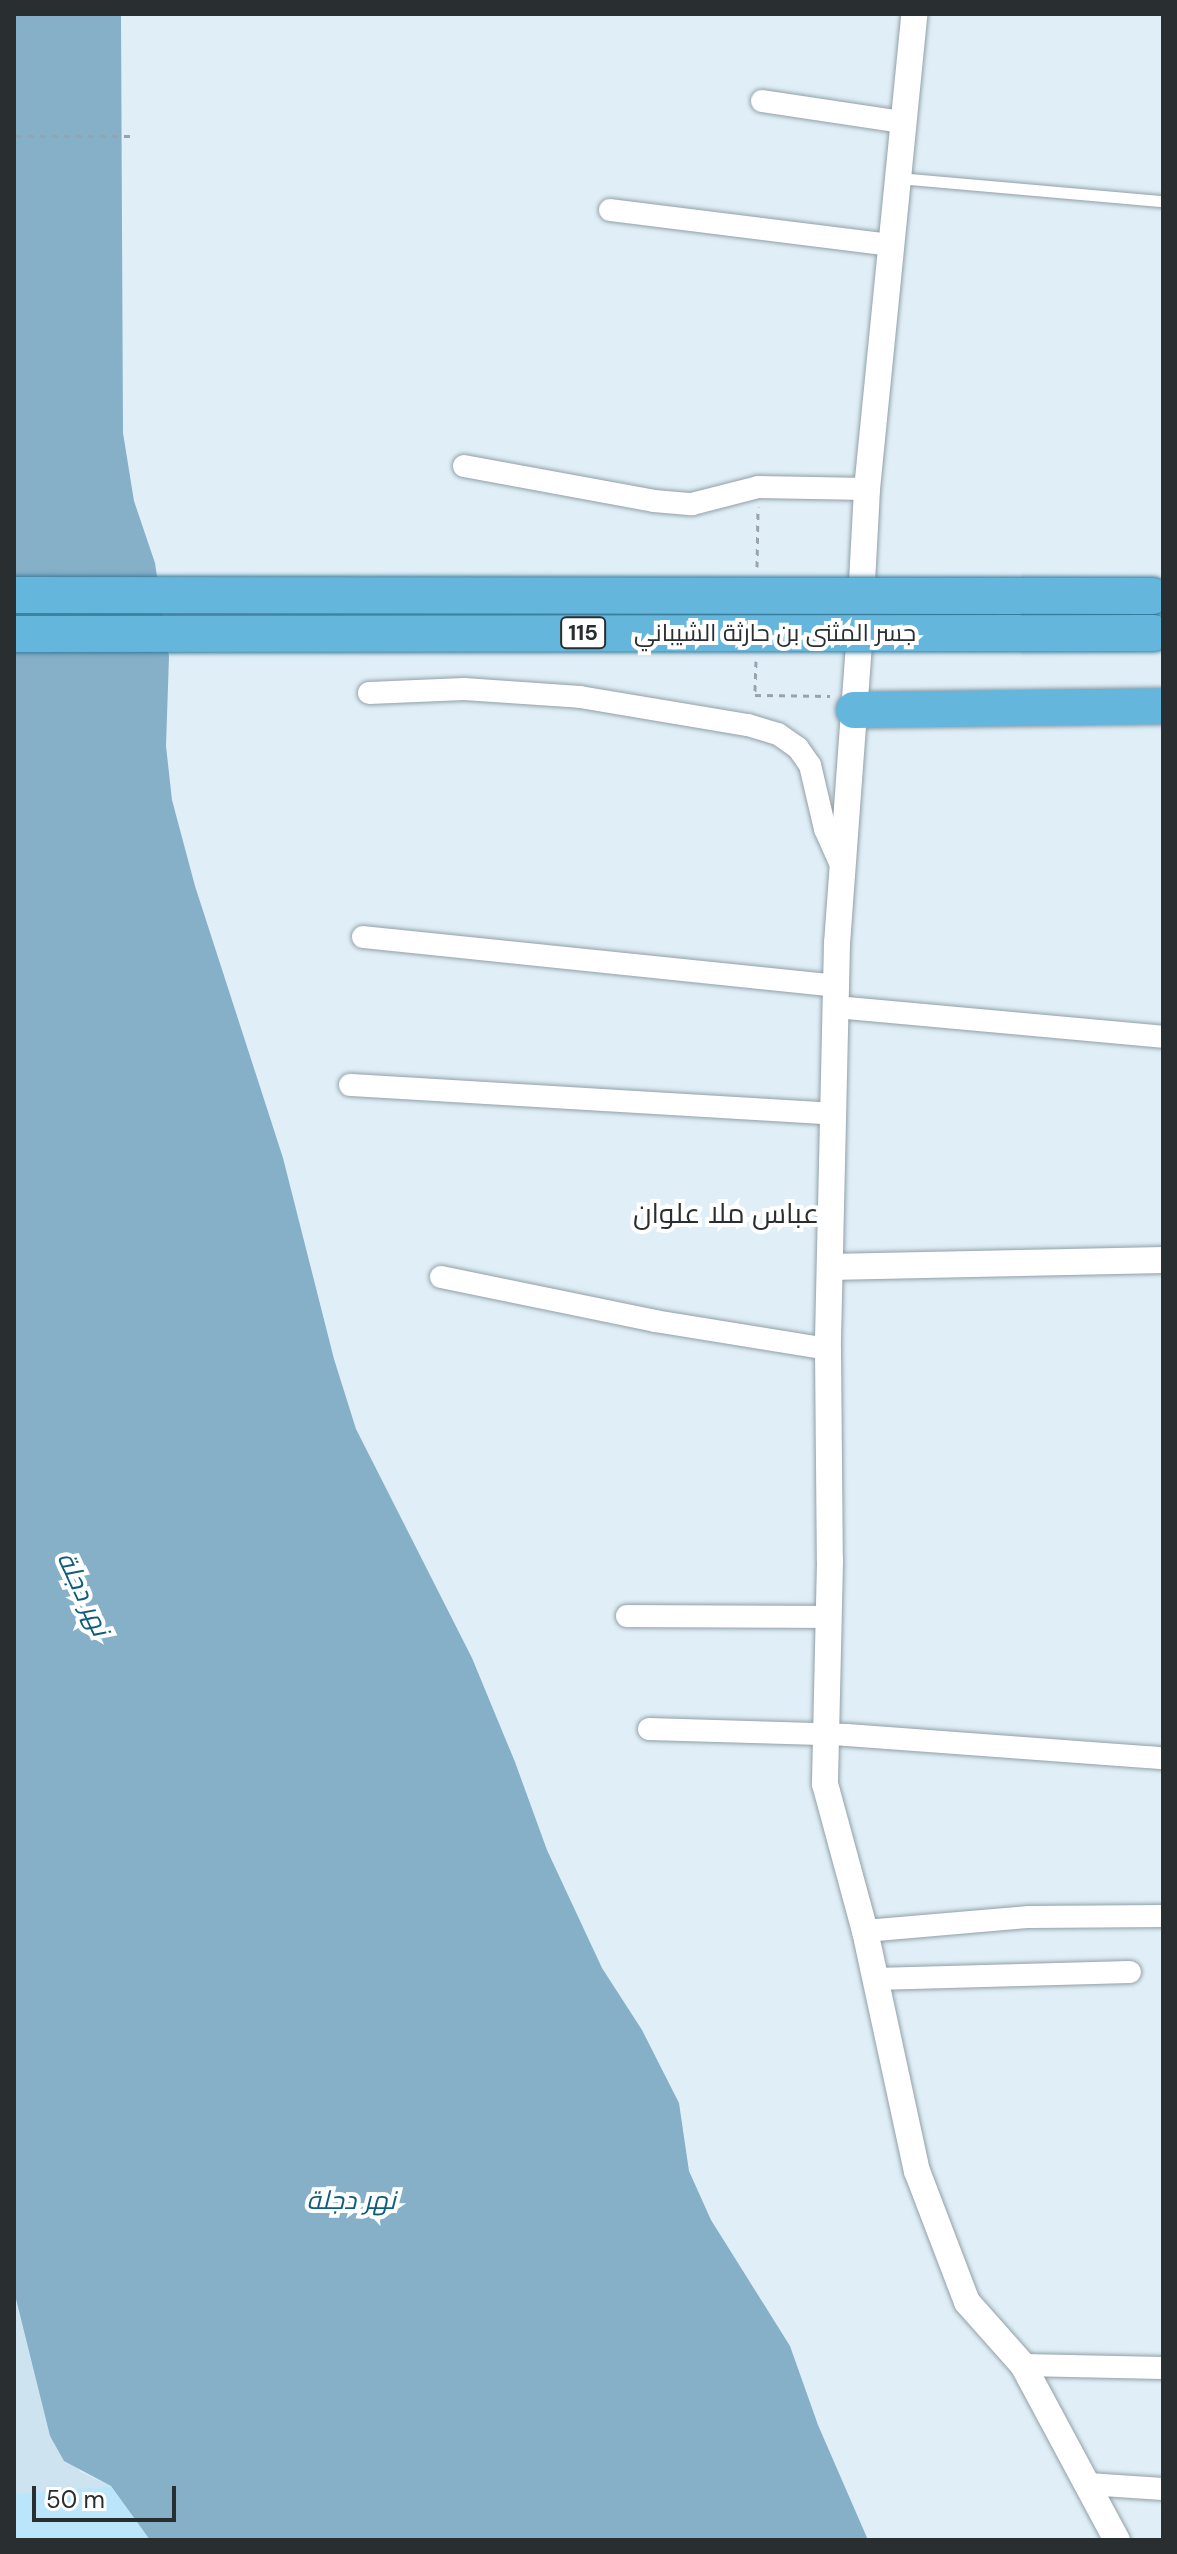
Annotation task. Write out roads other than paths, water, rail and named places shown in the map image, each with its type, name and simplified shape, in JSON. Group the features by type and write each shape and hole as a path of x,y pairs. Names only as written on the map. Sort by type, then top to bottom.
{"highway":[{"name":"جسر المثنى بن حارثة الشيباني","path":"14,595 1157,596"},
{"name":"جسر المثنى بن حارثة الشيباني","path":"14,634 1158,633"},
{"path":"855,703 1163,706"}],"street":[{"path":"862,582 867,489 914,14"},
{"path":"762,101 903,122"},
{"path":"610,210 891,245"},
{"path":"464,466 627,496 692,504 758,487 867,489"},
{"path":"859,644 840,863 836,997 828,1349 829,1617 825,1784 865,1931 917,2171 950,2258 967,2302 1023,2365 1117,2540"},
{"path":"369,693 464,689 580,697 748,725 778,734 798,748 810,765 825,829 840,863"},
{"path":"363,937 1163,1037"},
{"path":"350,1085 543,1094 833,1114"},
{"path":"830,1267 1163,1260"},
{"path":"441,1277 655,1321 828,1349"},
{"path":"627,1616 829,1617"},
{"path":"649,1729 824,1737 847,1735 1163,1758"},
{"path":"865,1931 1029,1917 1163,1916"},
{"path":"875,1979 1130,1972"},
{"path":"1023,2365 1163,2368"},
{"path":"1088,2484 1163,2489"}],"lane":[{"path":"898,178 1163,201"}],"water":[{"name":"نهر دجلة","path":"14,14 121,14 123,433 134,501 155,563 169,657 166,746 172,800 195,886 283,1158 334,1359 356,1429 472,1658 547,1850 602,1968 642,2030 679,2103 689,2171 711,2220 790,2346 818,2425 868,2540 150,2540 111,2486 64,2461 50,2436 14,2291"}],"district":[{"name":"عباس ملا علوان","path":"726,1214"}]}
